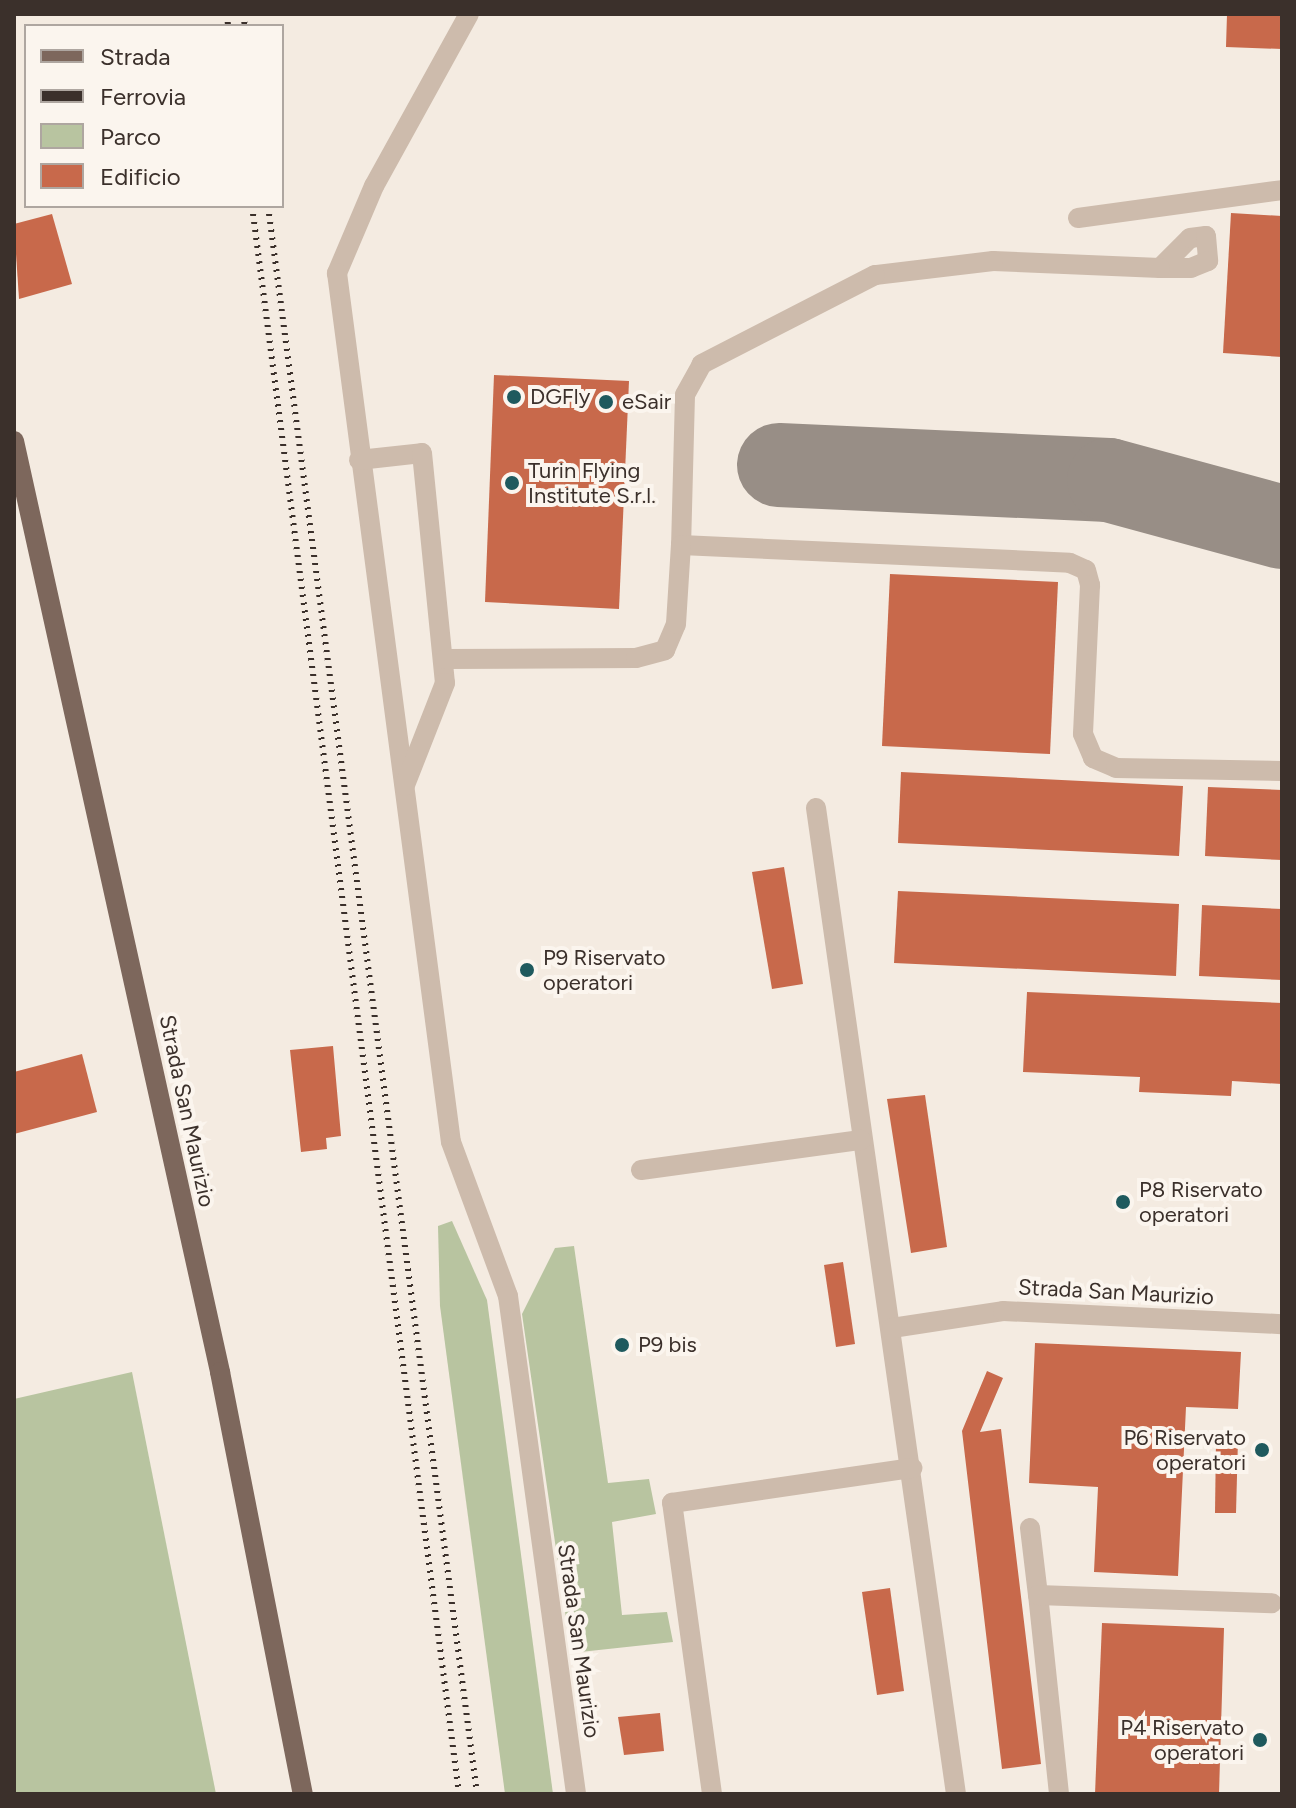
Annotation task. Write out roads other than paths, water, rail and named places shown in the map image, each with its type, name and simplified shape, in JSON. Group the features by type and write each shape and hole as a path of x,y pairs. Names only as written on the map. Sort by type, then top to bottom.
{"main road":[{"name":"Strada San Maurizio","path":"14,441 220,1372 303,1794"}],"street":[{"name":"Strada San Maurizio","path":"469,14 374,186 337,273 359,460 451,1142 508,1296 576,1794"},
{"path":"1078,218 1282,190"},
{"path":"445,659 636,658 665,650 676,624 685,395 702,364 875,275 993,261 1160,268 1191,268 1208,261 1206,236 1190,238 1160,268"},
{"name":"Strada San Maurizio","path":"359,460 422,453 445,683 403,791"},
{"path":"681,545 1070,563 1086,570 1090,585 1083,734 1093,758 1116,768 1282,771"},
{"path":"816,808 956,1794"},
{"path":"641,1170 861,1140"},
{"name":"Strada San Maurizio","path":"892,1328 1003,1311 1282,1324"},
{"path":"712,1794 672,1503 912,1468"},
{"path":"1030,1528 1059,1794"},
{"path":"1038,1595 1272,1603"}],"railway":[{"path":"227,14 228,24"},
{"path":"243,14 245,24"},
{"path":"252,208 459,1794"},
{"path":"268,208 477,1794"}],"place":[{"name":"DGFly","path":"514,397"},
{"name":"eSair","path":"606,402"},
{"name":"Turin Flying Institute S.r.l.","path":"512,483"},
{"name":"P9 Riservato operatori","path":"527,970"},
{"name":"P8 Riservato operatori","path":"1123,1202"},
{"name":"P9 bis","path":"622,1345"},
{"name":"P6 Riservato operatori","path":"1262,1450"},
{"name":"P4 Riservato operatori","path":"1260,1740"}]}
